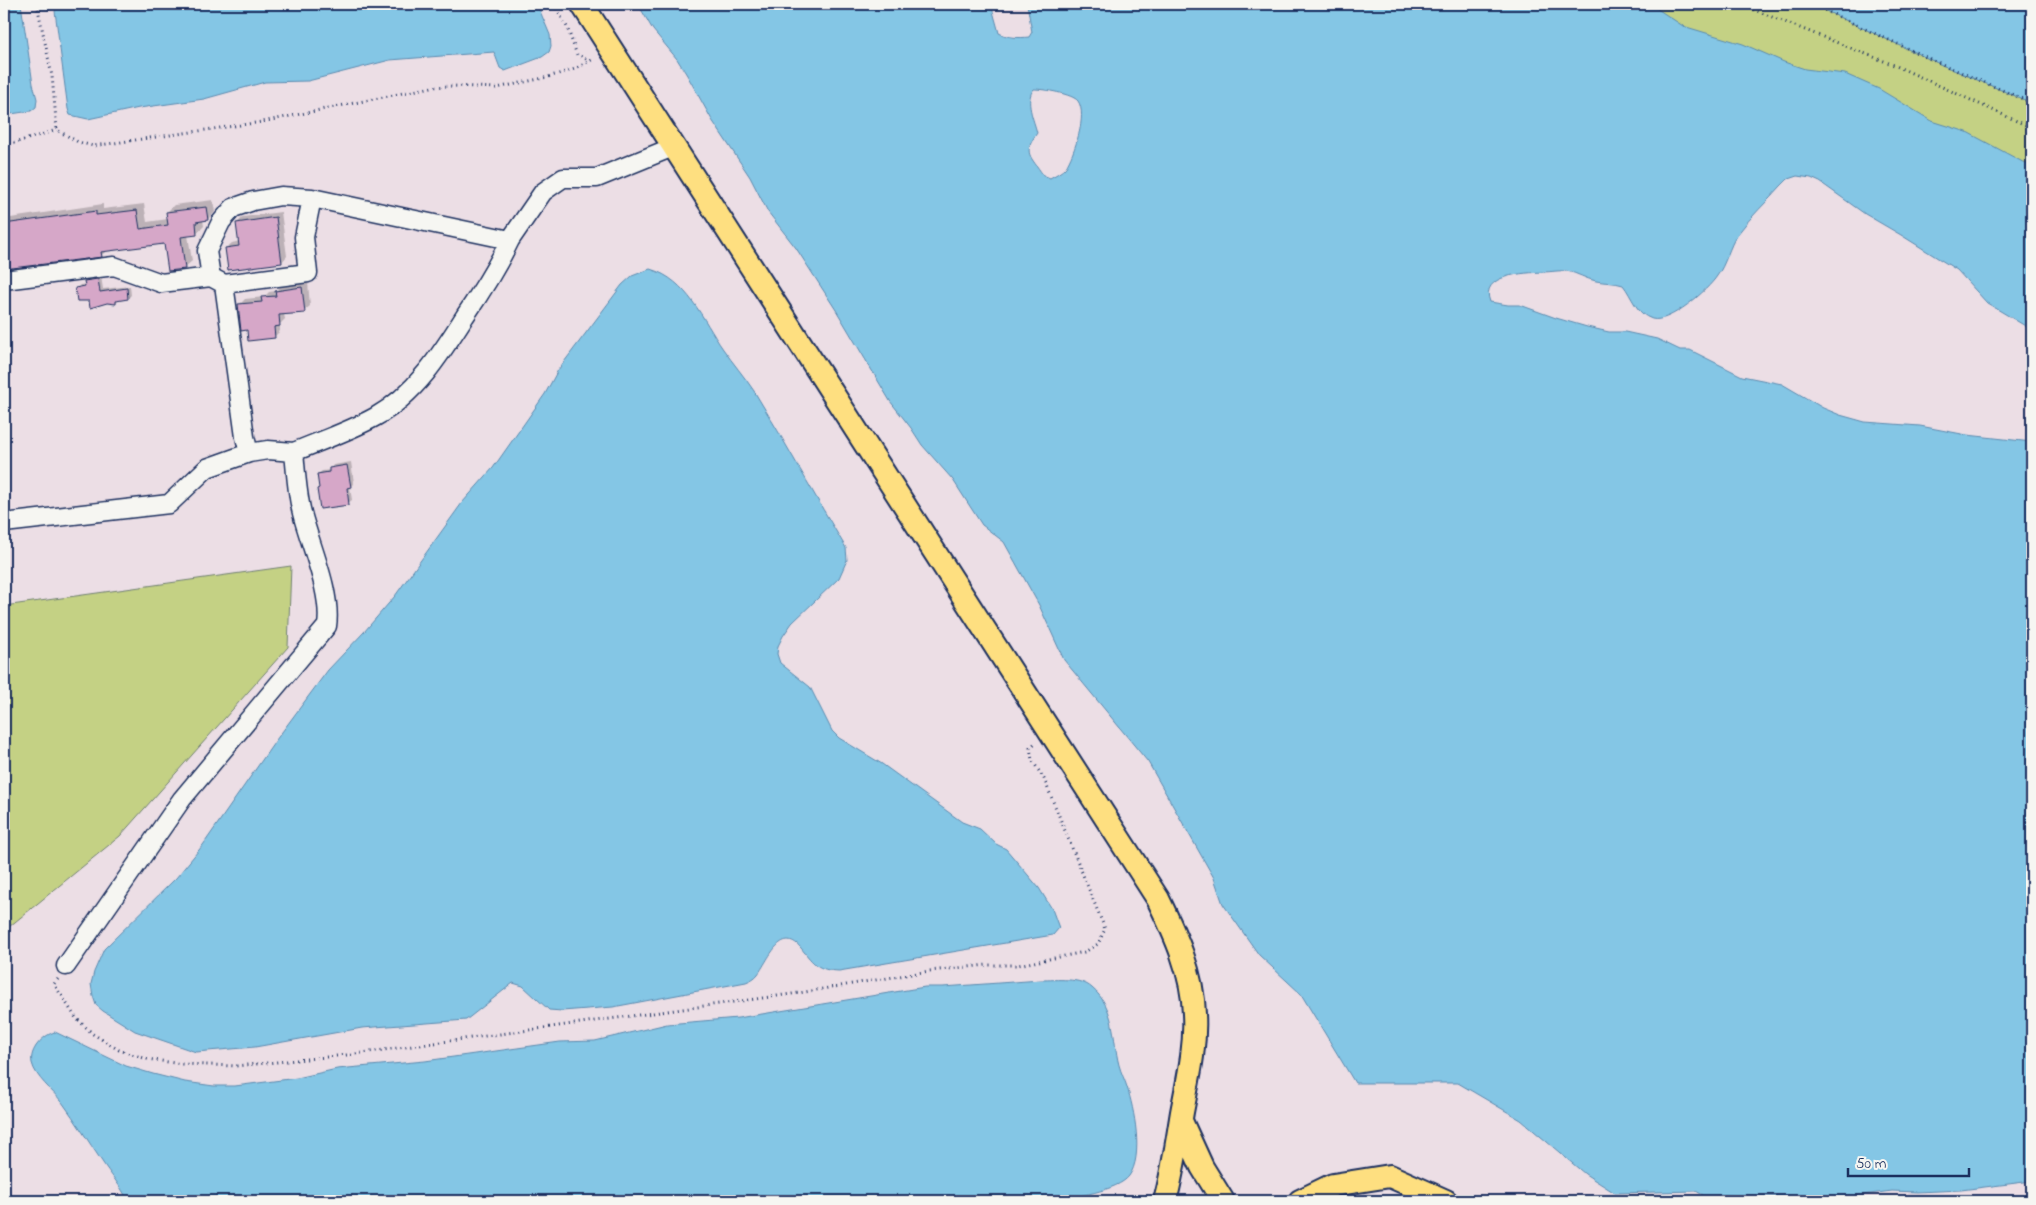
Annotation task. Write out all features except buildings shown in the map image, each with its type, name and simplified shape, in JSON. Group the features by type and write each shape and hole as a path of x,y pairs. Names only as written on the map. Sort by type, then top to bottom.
{"main road":[{"path":"582,4 1158,899 1177,937 1188,978 1194,1013 1192,1061 1172,1174 1165,1201"},
{"path":"1181,1120 1202,1167 1223,1201"},
{"path":"1300,1201 1333,1185 1390,1176 1446,1201"},
{"path":"1341,1201 1368,1179"}],"lane":[{"path":"4,523 169,504 207,468 249,454 268,450 294,452 374,418 414,386 441,354 497,268 510,240 543,192 563,178 597,178 673,147"},
{"path":"249,454 217,280 207,251 221,222 233,208 253,200 281,196 312,198 510,240"},
{"path":"4,280 114,266 160,284 308,273 304,237 312,198"},
{"path":"66,966 182,799 327,626 328,615 320,575 301,511 294,452"}],"path":[{"path":"38,4 52,76 57,130"},
{"path":"4,146 57,130 78,142 93,146 262,122 432,87 497,88 548,77 575,68 589,60 577,55 567,27 554,4"},
{"path":"1739,4 1894,65 2032,128"},
{"path":"1811,4 2032,103"},
{"path":"66,966 54,984 76,1018 93,1034 119,1050 147,1059 182,1064 236,1066 348,1055 780,996 929,971 987,965 1018,965 1084,952 1098,944 1105,929 1044,778 1032,760 1030,748 1036,742 1052,734"}],"green space":[{"path":"1289,4 1811,4 1942,65 2032,103 2032,202"},
{"path":"291,566 288,647 120,836 4,931 4,606"}],"water":[{"path":"4,4 21,4 37,99 36,107 31,111 4,115"},
{"path":"61,4 537,4 550,35 551,46 549,52 542,57 505,71 500,68 494,52 390,60 308,81 265,82 204,99 139,108 88,119 70,115 68,109 55,11"},
{"path":"638,4 991,4 999,33 1010,37 1022,38 1029,37 1032,32 1027,4 1650,4 1683,26 1743,44 1805,69 1845,74 1879,89 1932,121 1967,132 2032,167 2032,330 1987,303 1957,270 1865,214 1820,182 1811,178 1797,176 1788,179 1742,228 1734,240 1720,271 1712,282 1688,305 1668,316 1659,319 1647,317 1638,309 1623,285 1599,282 1567,271 1526,273 1506,277 1497,280 1491,286 1488,293 1490,302 1520,305 1587,327 1657,339 1680,350 1690,350 1742,376 1782,384 1823,408 1865,422 1920,426 1967,435 2032,442 2032,1181 1961,1190 1892,1191 1840,1198 1725,1195 1706,1197 1696,1191 1615,1193 1585,1174 1521,1120 1458,1083 1355,1083 1301,994 1259,955 1223,904 1214,878 1148,762 1064,660 1039,605 1004,542 982,525 953,480 922,445 890,401 836,310 796,248 768,212 750,177 712,120 677,59 653,30","holes":["1034,89 1057,92 1075,98 1081,107 1081,125 1073,153 1066,167 1050,178 1043,175 1029,151 1032,140 1037,133 1030,99"]},
{"path":"1811,4 2032,4 2032,103 1942,65"},
{"path":"650,269 663,274 674,282 684,291 701,313 723,349 754,391 846,548 847,560 839,578 792,623 783,636 778,646 777,654 780,663 810,687 832,731 839,738 882,764 962,822 980,829 996,844 1006,849 1039,888 1052,909 1059,928 1053,935 839,971 821,968 794,942 787,940 781,942 776,947 757,975 746,982 613,1007 562,1011 549,1010 523,986 513,983 466,1020 362,1028 255,1047 196,1052 135,1031 103,1011 96,1005 91,984 104,949 176,878 203,845 276,740 328,670 395,596 462,503 493,468 545,394 558,370 622,285 632,276"},
{"path":"1041,980 1081,982 1087,984 1100,996 1112,1024 1119,1065 1130,1096 1135,1120 1137,1145 1134,1167 1129,1176 1123,1181 1115,1186 1094,1193 1054,1201 128,1201 62,1102 40,1079 32,1063 35,1048 46,1036 55,1032 126,1066 185,1082 214,1086 235,1086 297,1078 337,1069 425,1061 560,1042 595,1041 667,1024 738,1018 925,987"}]}
